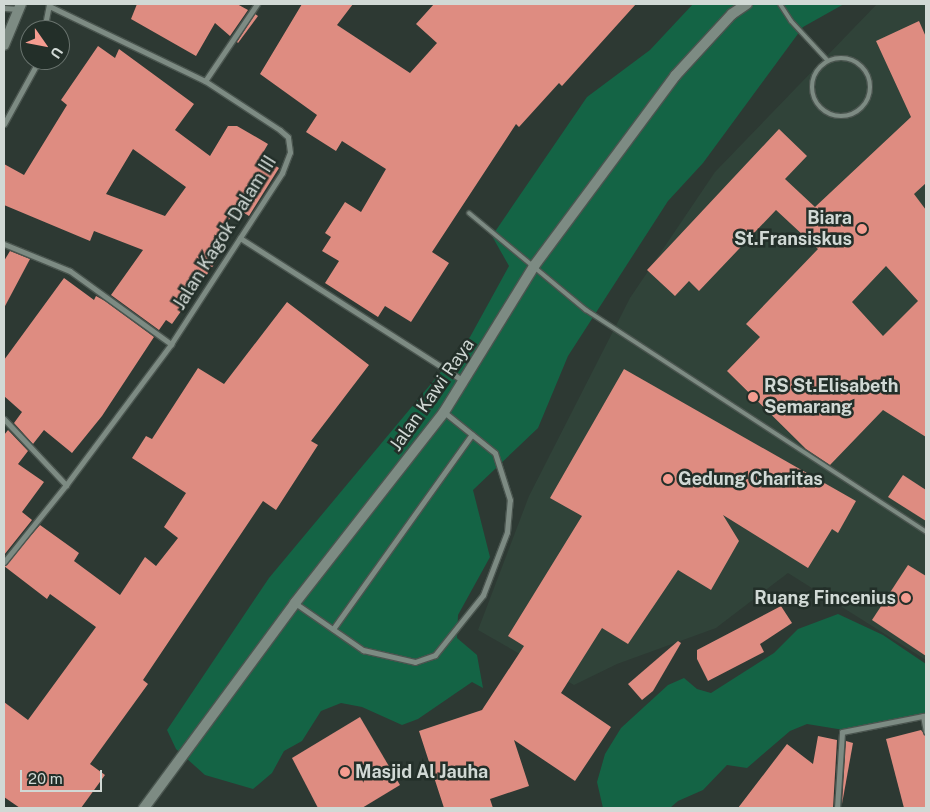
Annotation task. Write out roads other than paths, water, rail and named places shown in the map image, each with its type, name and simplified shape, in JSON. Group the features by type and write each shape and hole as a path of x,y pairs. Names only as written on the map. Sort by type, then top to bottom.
{"main road":[{"name":"Jalan Kawi Raya","path":"144,808 295,603 444,412 465,381 534,266 675,76 732,14 748,4"},
{"path":"4,45 20,7"}],"street":[{"path":"205,81 257,4"},
{"name":"Jalan Kagok Dalam III","path":"4,562 66,485 171,344 288,162 290,143 268,122 205,81 49,5 46,20"},
{"path":"4,8 20,7"},
{"path":"4,124 34,70"},
{"path":"240,238 465,381"},
{"path":"4,244 70,271 171,344"},
{"path":"295,603 363,650 415,662 435,656 483,595 507,532 510,500 495,453 444,412"},
{"path":"4,419 66,485"},
{"path":"332,629 472,434"},
{"path":"838,808 842,732 923,716 926,732"}],"lane":[{"path":"780,4 791,22 828,61"},
{"path":"848,59 865,71 869,88 863,105 857,111 847,115 827,113 814,98 813,77 828,61 848,59"},
{"path":"468,213 586,310 926,532"}],"place":[{"name":"Biara St.Fransiskus","path":"862,229"},
{"name":"RS St.Elisabeth Semarang","path":"753,397"},
{"name":"Gedung Charitas","path":"668,479"},
{"name":"Ruang Fincenius","path":"906,598"},
{"name":"Masjid Al Jauha","path":"345,772"}]}
